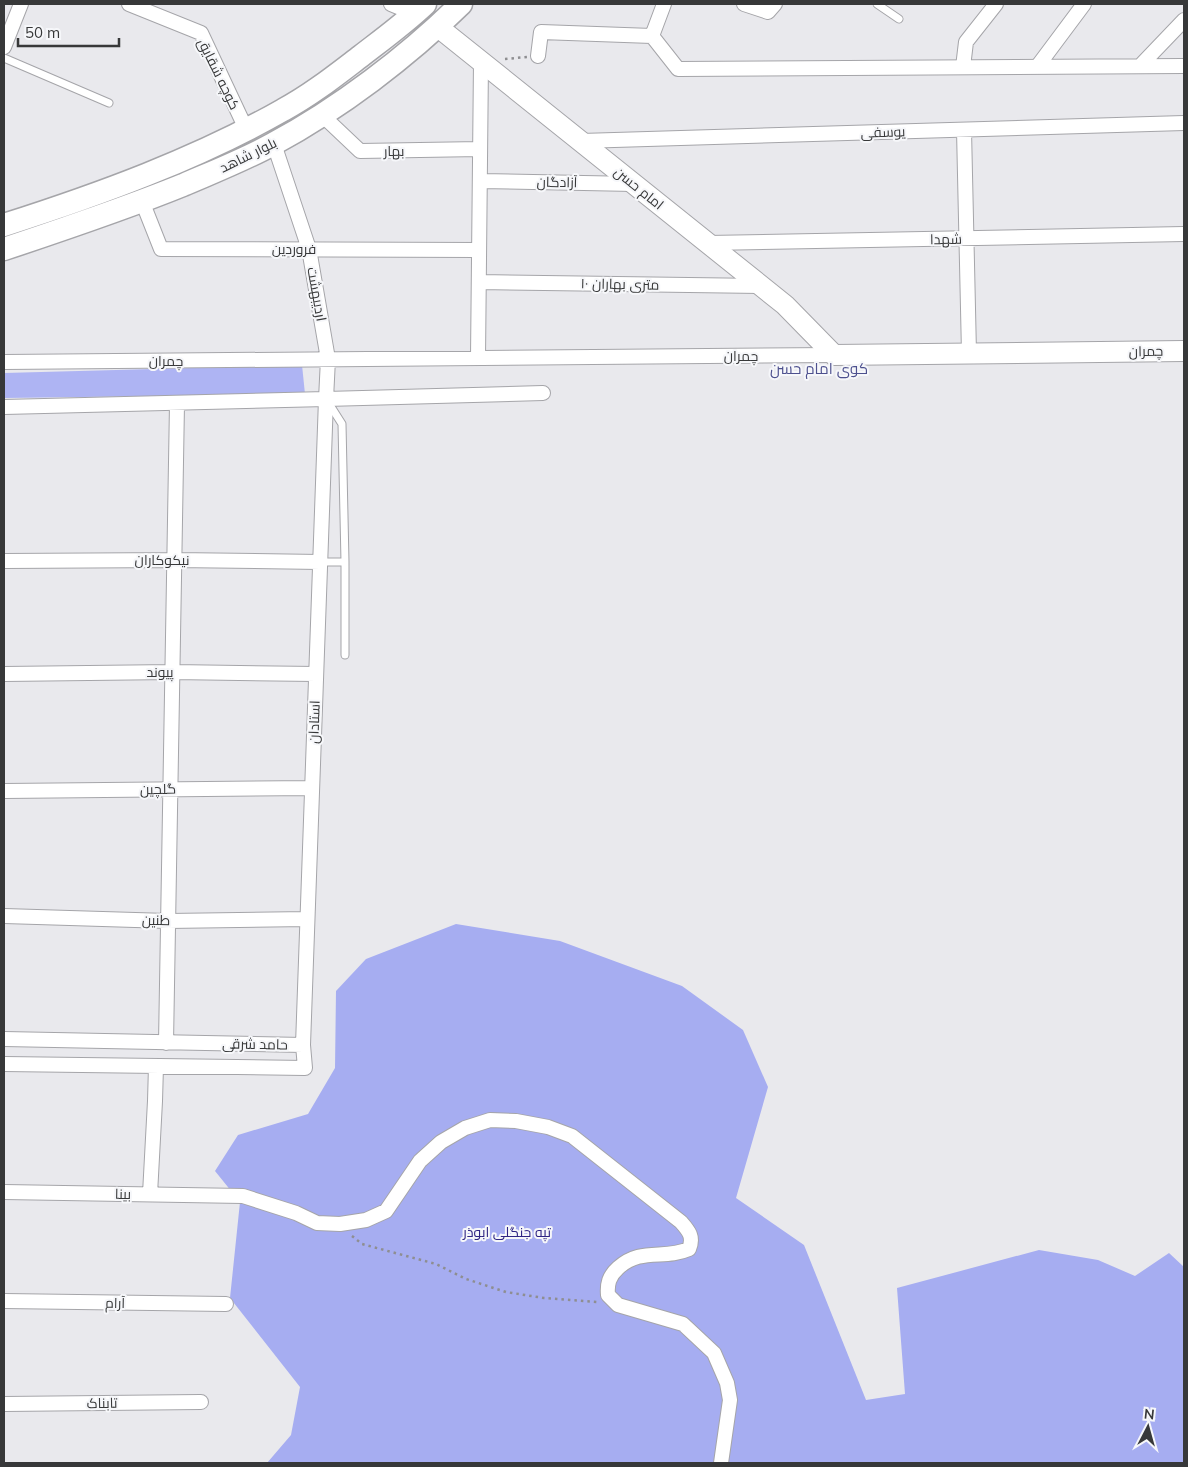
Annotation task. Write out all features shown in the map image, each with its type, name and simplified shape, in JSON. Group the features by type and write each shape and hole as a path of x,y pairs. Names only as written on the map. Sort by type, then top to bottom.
{"main road":[{"name":"بلوار شاهد","path":"4,249 95,219 142,201 237,162 274,144 322,115 365,85 438,27 461,4"},
{"name":"بلوار شاهد","path":"4,225 85,199 196,153 283,110 316,90 420,9"}],"street":[{"path":"4,47 21,4"},
{"name":"کوچه شقایق","path":"129,4 201,34 246,129"},
{"path":"391,4 420,9"},
{"path":"652,36 664,4"},
{"path":"744,4 772,8"},
{"path":"963,67 966,42 996,4"},
{"path":"1037,67 1084,4"},
{"path":"1140,66 1184,20"},
{"name":"امام حسن","path":"438,27 786,305 834,355"},
{"path":"538,56 541,32 652,36 678,69 1184,66"},
{"path":"478,358 481,62"},
{"name":"بهار","path":"322,115 360,151 480,149"},
{"name":"یوسفی","path":"581,141 1184,123"},
{"path":"964,130 970,354"},
{"name":"اردیبهشت","path":"274,144 309,249 328,359"},
{"name":"آزادگان","path":"480,181 634,184"},
{"name":"فروردین","path":"142,201 161,249 479,250"},
{"name":"شهدا","path":"708,243 1184,234"},
{"name":"۱۰ متری بهاران","path":"479,282 761,286"},
{"name":"چمران","path":"4,362 1184,351"},
{"path":"326,399 328,359"},
{"path":"4,407 543,393"},
{"name":"استادان","path":"303,1045 326,399"},
{"path":"166,1043 177,404"},
{"name":"نیکوکاران","path":"4,561 174,560 320,562"},
{"name":"پیوند","path":"4,674 173,672 316,674"},
{"name":"گلچین","path":"4,791 312,788"},
{"name":"طنین","path":"4,916 168,921 307,919"},
{"name":"حامد شرقی","path":"4,1039 303,1045 305,1068 4,1064"},
{"path":"150,1194 156,1066"},
{"name":"بینا","path":"4,1192 243,1196 296,1213 317,1222 336,1224 366,1220 386,1211 420,1161 441,1142 465,1128 490,1120 516,1121 548,1127 572,1136 681,1222 691,1233 691,1243 688,1249 680,1253 646,1255 627,1260 613,1273 608,1285 608,1295 616,1303"},
{"name":"آرام","path":"4,1301 226,1304"},
{"path":"616,1303 635,1311 683,1324 714,1353 727,1383 730,1400 721,1463"},
{"name":"تابناک","path":"4,1404 201,1402"}],"lane":[{"path":"876,4 899,19"},
{"path":"4,58 110,103"},
{"path":"326,399 342,424 345,655"},
{"path":"320,562 345,562"}],"path":[{"path":"481,62 538,56"},
{"path":"336,1224 362,1244 436,1264 466,1279 506,1292 544,1298 616,1303"}],"shaded area":[{"path":"302,365 305,394 4,398 4,373"}],"green space":[{"name":"تپه جنگلی ابوذر","path":"456,924 560,941 682,986 743,1030 768,1087 736,1198 804,1245 866,1400 905,1394 897,1288 1039,1250 1098,1260 1135,1276 1169,1253 1184,1267 1184,1463 267,1463 291,1435 300,1387 230,1298 240,1202 215,1171 238,1135 308,1114 335,1068 336,991 366,959"}],"district":[{"name":"کوی امام حسن","path":"819,369"}]}
